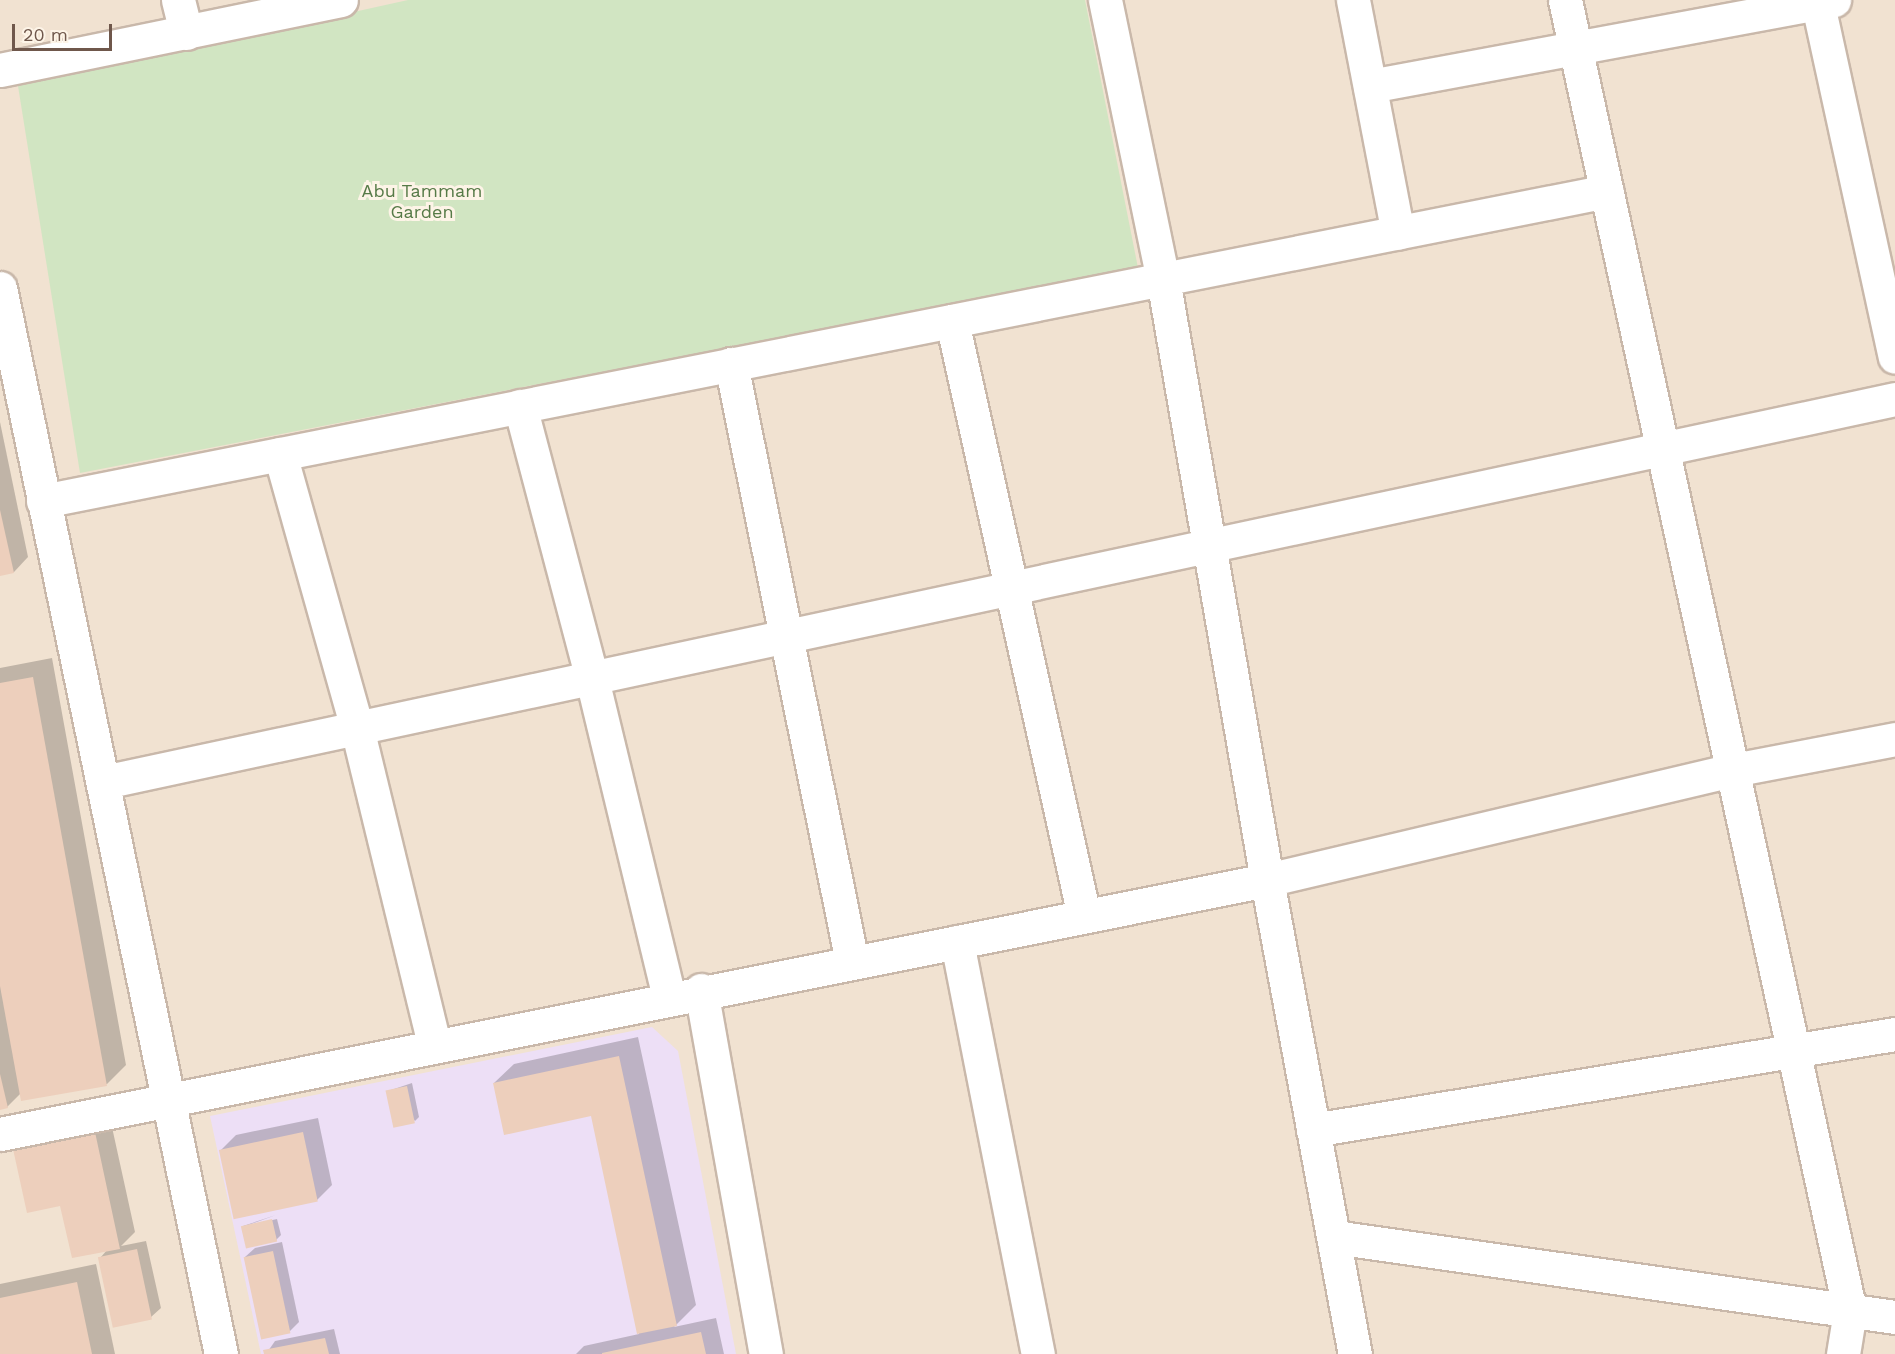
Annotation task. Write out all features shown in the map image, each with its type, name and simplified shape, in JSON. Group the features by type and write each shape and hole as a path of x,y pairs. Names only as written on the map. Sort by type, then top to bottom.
{"street":[{"path":"178,0 186,33"},
{"path":"0,70 340,0"},
{"path":"1105,0 1163,279 1267,880 1334,1237 1349,1353"},
{"path":"1353,0 1398,232"},
{"path":"1565,0 1850,1311 1843,1354"},
{"path":"1370,86 1576,50 1823,1 1895,357"},
{"path":"43,501 1607,191"},
{"path":"0,288 221,1354"},
{"path":"952,321 1084,916"},
{"path":"731,364 852,962"},
{"path":"104,782 1012,591 1895,399"},
{"path":"520,406 592,679 669,997"},
{"path":"280,454 357,728 434,1045"},
{"path":"0,1134 701,990 1267,880 1733,770 1895,739"},
{"path":"957,942 1038,1354"},
{"path":"701,990 766,1354"},
{"path":"1314,1130 1895,1034"},
{"path":"1334,1237 1895,1317"}],"shaded area":[{"path":"0,0 1895,0 1895,1354 0,1354"},
{"path":"652,1027 678,1051 736,1354 261,1354 210,1116"}],"green space":[{"name":"Abu Tammam Garden","path":"408,0 1085,0 1138,268 80,473 18,86"}],"building":[{"path":"0,510 14,573 0,576"},
{"path":"33,677 107,1086 21,1101 0,986 0,683"},
{"path":"619,1056 677,1326 637,1334 591,1116 504,1135 493,1083"},
{"path":"0,1074 8,1108 0,1110"},
{"path":"407,1086 415,1123 393,1128 385,1091"},
{"path":"95,1132 120,1249 72,1258 60,1206 27,1213 13,1149"},
{"path":"303,1132 318,1201 234,1219 219,1150"},
{"path":"272,1219 277,1241 246,1249 241,1226"},
{"path":"137,1249 152,1319 113,1328 98,1257"},
{"path":"273,1251 290,1333 261,1339 244,1257"},
{"path":"77,1282 92,1354 0,1354 0,1298"},
{"path":"701,1332 706,1354 602,1354 602,1353"},
{"path":"325,1338 329,1354 264,1354 263,1350"}]}
